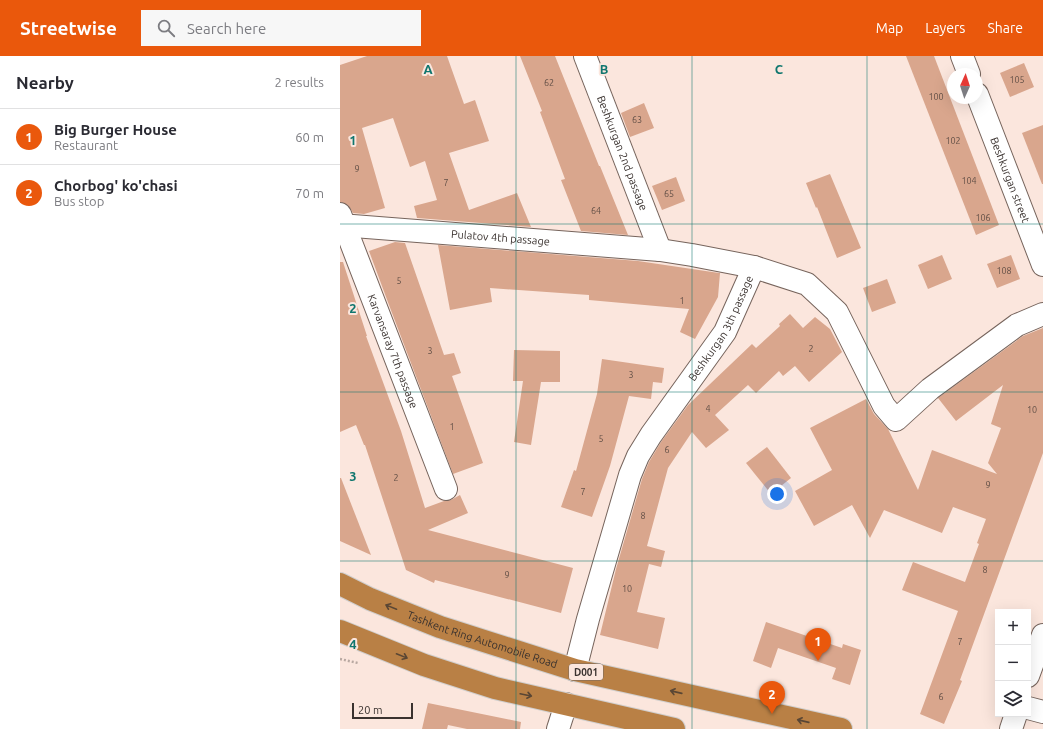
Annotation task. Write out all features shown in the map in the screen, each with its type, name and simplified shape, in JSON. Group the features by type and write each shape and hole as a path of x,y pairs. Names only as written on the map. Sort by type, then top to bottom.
{"highway":[{"name":"Tashkent Ring Automobile Road","path":"340,584 370,599 440,627 575,670 841,729"},
{"path":"340,631 424,665 488,686 674,729"}],"street":[{"name":"Beshkurgan 2nd passage","path":"585,56 660,250"},
{"path":"962,56 967,68"},
{"name":"Beshkurgan street","path":"981,104 1043,265"},
{"name":"Pulatov 4th passage","path":"341,221 660,250 754,267"},
{"name":"Karvаnsarаy 7th passage","path":"341,221 446,489"},
{"name":"Beshkurgan 3th passage","path":"575,670 592,604 630,475 638,456 651,435 726,332 754,267 807,284 837,312 884,406 896,420 930,389 1017,325 1043,314"},
{"path":"1031,668 1041,643"},
{"path":"1031,677 1043,681"},
{"path":"558,729 566,704"},
{"path":"1031,709 1043,712"},
{"path":"1010,729 1015,717"}],"building":[{"path":"367,56 447,56 464,104 475,100 489,141 449,153 469,210 517,193 531,227 417,218 414,206 437,200 425,161 410,167 393,118 362,128 385,208 364,214 353,213 348,205 340,202 340,65"},
{"path":"520,56 555,56 628,235 581,231 561,180 565,179 540,112 542,111"},
{"path":"906,56 934,56 947,90 947,104 952,104 999,225 976,235"},
{"path":"1024,63 1034,87 1010,97 1000,73"},
{"path":"644,103 654,128 630,137 621,113"},
{"path":"1043,125 1043,184 1042,184 1022,133"},
{"path":"830,174 861,248 837,258 806,183"},
{"path":"676,177 685,201 662,210 652,186"},
{"path":"395,242 405,243 444,355 454,353 461,373 452,376 483,463 453,474 369,251"},
{"path":"438,245 638,261 720,273 718,297 695,339 680,332 689,309 589,300 589,295 490,288 492,302 450,310"},
{"path":"942,255 952,279 928,289 918,265"},
{"path":"1011,255 1020,279 997,288 987,264"},
{"path":"340,262 343,262 366,336 401,431 425,508 451,500 460,495 468,513 428,530 573,568 561,613 435,580 434,583 406,570 365,445 356,425 340,432"},
{"path":"887,279 896,303 872,312 863,288"},
{"path":"790,314 803,328 815,317 830,329 842,352 809,382 795,366 783,376 779,371 756,393 748,385 715,415 729,430 706,448 692,432 668,468 647,546 665,551 661,567 649,564 637,612 665,618 658,649 600,635 616,569 642,479 649,462 661,442 688,405 752,344 756,348 780,326 779,324"},
{"path":"1043,328 1043,453 960,680 962,681 944,724 920,714 958,611 902,590 913,562 965,582 979,544 977,543 986,519 953,507 942,533 884,510 870,538 852,505 814,526 795,491 832,470 810,428 866,399 874,414 888,429 918,490 932,450 997,474 988,463 1001,428 991,424 1003,385 956,421 938,398 1023,336"},
{"path":"514,350 560,351 560,382 541,382 531,445 514,442 523,381 513,381"},
{"path":"602,359 664,368 662,383 653,382 651,399 629,396 610,466 592,517 561,507 574,470 576,471 597,394"},
{"path":"767,447 791,478 771,494 746,463"},
{"path":"341,478 371,555 340,541"},
{"path":"766,622 842,648 843,644 861,650 850,685 832,679 836,668 778,648 771,668 753,661"},
{"path":"428,703 521,722 520,729 467,729 448,725 447,729 422,729"}],"place":[{"name":"Big Burger House","path":"818,661"},
{"name":"Chorbog' ko'chasi","path":"772,714"}]}
